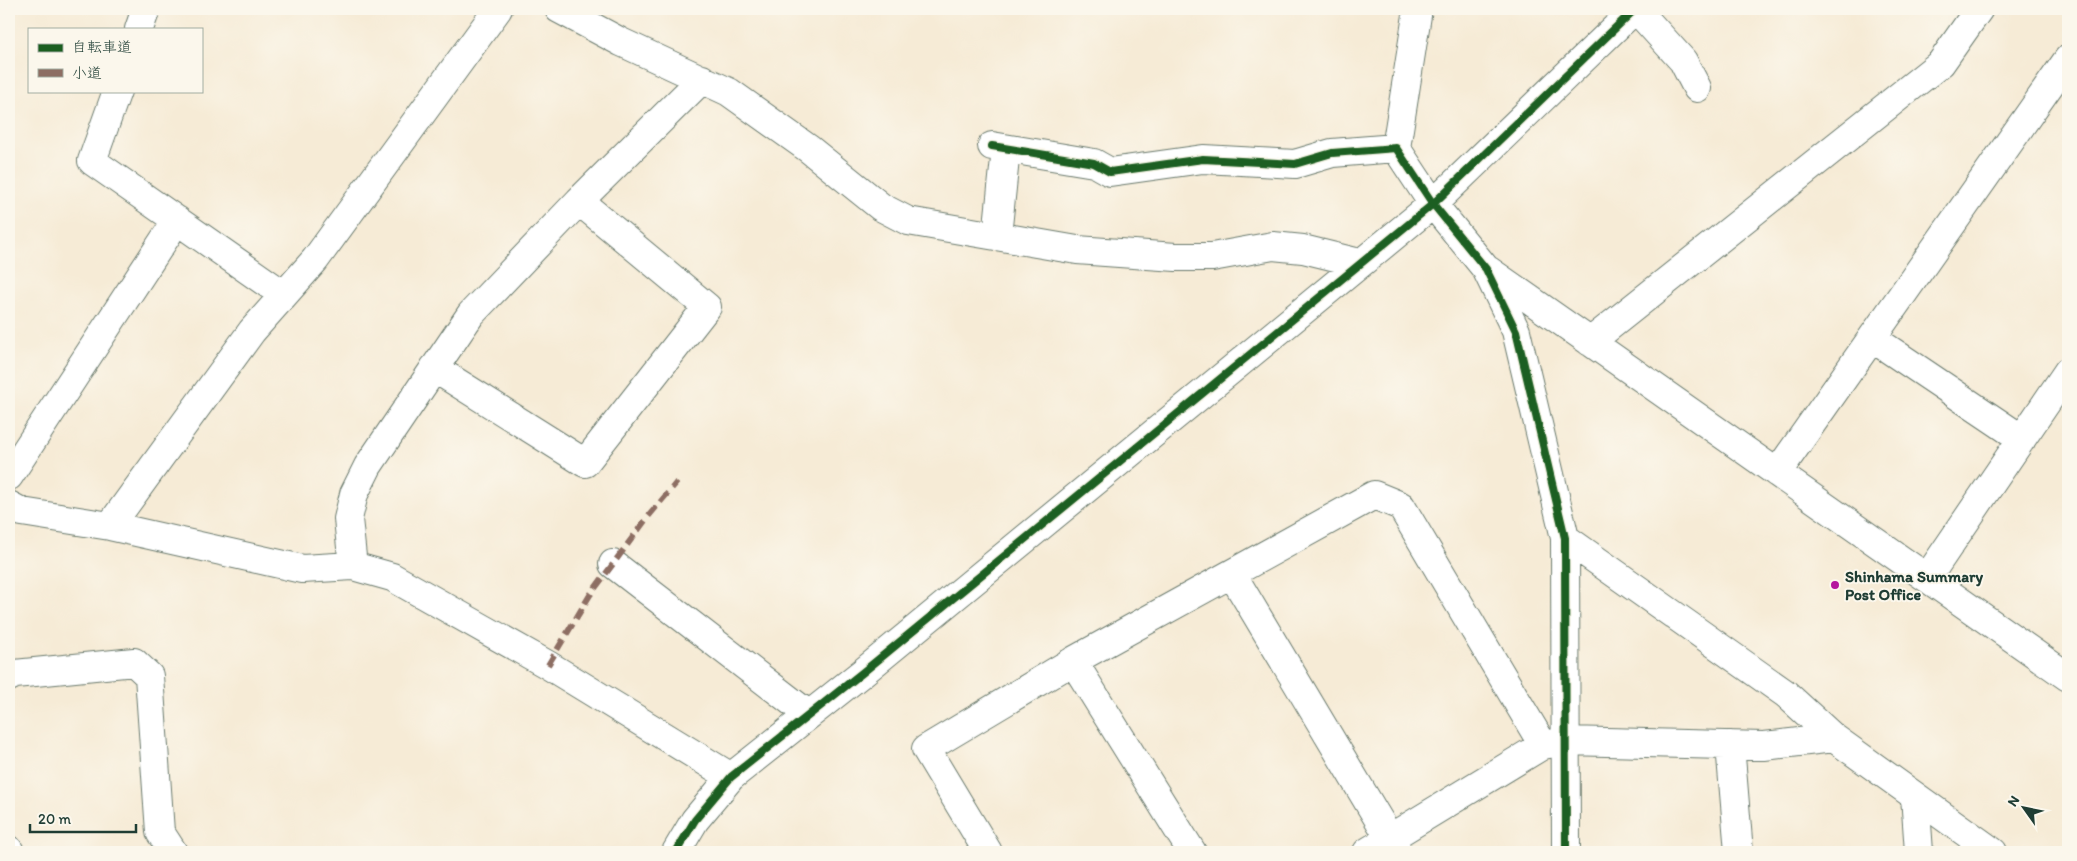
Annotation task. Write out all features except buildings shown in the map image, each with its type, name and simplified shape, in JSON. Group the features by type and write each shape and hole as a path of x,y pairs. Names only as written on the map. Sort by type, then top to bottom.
{"street":[{"path":"139,28 146,9"},
{"path":"110,526 252,330 315,260 498,9"},
{"path":"560,9 621,42 702,79 737,98 809,149 881,207 908,221 1077,250 1176,257 1212,257 1273,246 1303,248 1360,263"},
{"path":"1418,9 1396,148 1433,204 1486,269 1516,331 1565,538 1555,743 1566,852"},
{"path":"676,852 695,820 732,777 1433,204 1636,9 1683,61 1697,88"},
{"path":"1590,342 1941,62 1979,9"},
{"path":"1777,473 2068,59"},
{"path":"353,566 348,519 354,494 368,466 471,314 579,201 702,79"},
{"path":"117,92 92,161 284,295"},
{"path":"997,236 999,148 1094,163 1110,172 1203,159 1295,164 1332,154 1396,148"},
{"path":"434,368 585,463 707,307 579,201"},
{"path":"9,476 177,220"},
{"path":"1486,269 2068,677"},
{"path":"1872,338 2022,439"},
{"path":"1927,578 2068,371"},
{"path":"988,852 926,750 1073,661 1374,495 1401,506 1555,743"},
{"path":"9,505 22,512 110,526 302,569 353,566 392,577 548,665 732,777"},
{"path":"1565,538 1786,694 1834,738 1993,852"},
{"path":"613,564 809,715"},
{"path":"1232,574 1385,848 1555,743 1764,746 1834,738"},
{"path":"1073,661 1192,852"},
{"path":"9,677 15,674 134,662 149,676 160,832 173,852"},
{"path":"1730,745 1739,852"},
{"path":"1914,796 1918,852"}],"marked path":[{"path":"548,665 590,595 647,518 677,482"}],"cycle path":[{"path":"676,852 695,820 731,777 862,673 1433,204 1635,9"},
{"path":"992,146 1094,163 1110,172 1203,159 1295,164 1332,153 1396,148 1433,204 1486,269 1516,331 1565,538 1566,852"}],"place":[{"name":"Shinhama Summary Post Office","path":"1835,585"}]}
